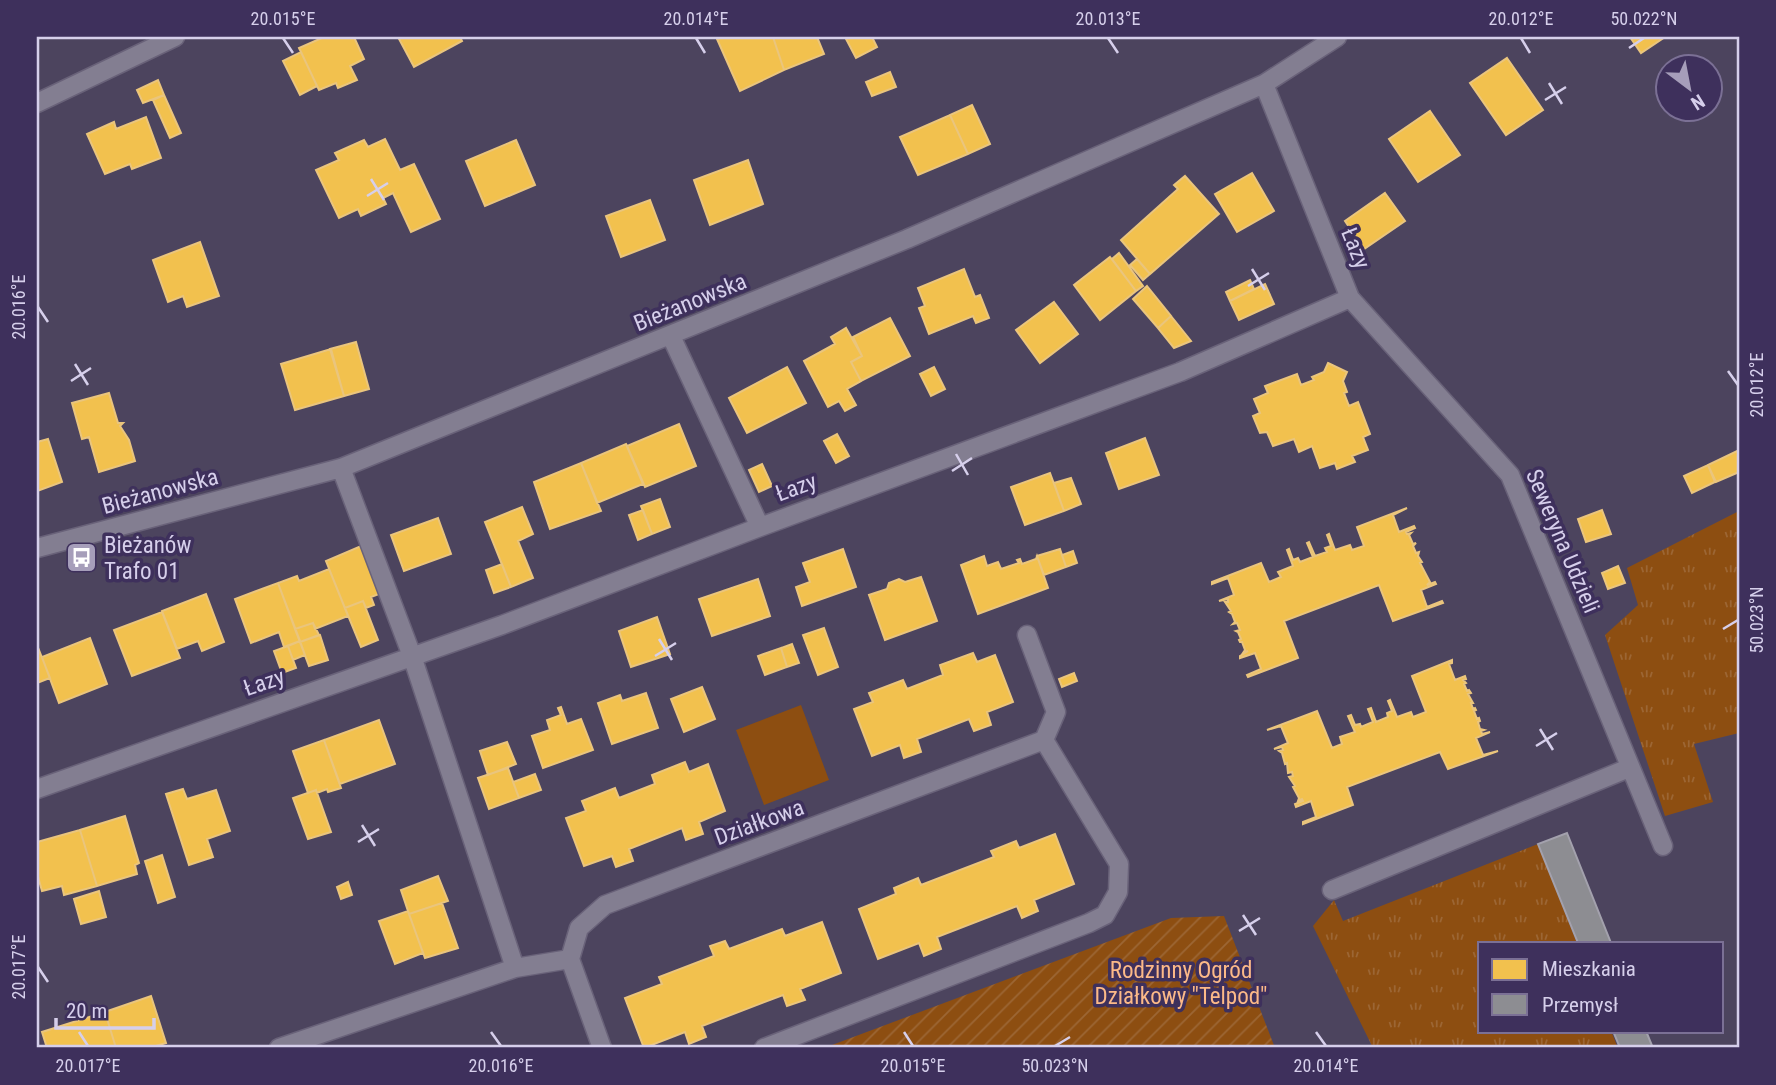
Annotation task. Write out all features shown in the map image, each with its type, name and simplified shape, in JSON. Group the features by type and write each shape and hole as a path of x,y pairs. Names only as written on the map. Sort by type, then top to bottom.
{"street":[{"path":"37,103 174,37"},
{"name":"Bieżanowska","path":"37,548 341,468 907,239 1264,84 1336,37"},
{"name":"Łazy","path":"37,789 502,625 1180,372 1350,298 1264,84"},
{"name":"Seweryna Udzieli","path":"1350,298 1510,475 1663,846"},
{"path":"671,336 760,527"},
{"path":"341,468 412,656 514,968"},
{"path":"764,1048 1105,915 1118,892 1119,864 1044,740 1056,712 1027,635"},
{"name":"Działkowa","path":"570,959 579,928 605,905 1044,740"},
{"path":"1332,890 1629,768"},
{"path":"279,1048 514,968 570,959 602,1048"}],"green space":[{"path":"1739,511 1739,733 1694,744 1713,802 1665,816 1605,635 1638,605 1627,568"},
{"path":"801,705 829,780 764,805 736,730"},
{"path":"1538,844 1577,942 1478,942 1478,1032 1611,1032 1618,1048 1373,1048 1313,926 1334,900 1343,921"},
{"name":"Rodzinny Ogród Działkowy \"Telpod\"","path":"1224,916 1275,1048 824,1048 1171,918"}],"building: Mieszkania":[{"path":"324,37 354,37 364,59 350,66 357,80 338,88 336,83 319,90 299,48"},
{"path":"398,37 460,37 462,41 414,67"},
{"path":"773,37 784,70 740,91 717,39"},
{"path":"773,37 817,37 824,54 784,70"},
{"path":"845,37 872,37 877,47 856,58"},
{"path":"1630,37 1665,37 1641,53"},
{"path":"301,52 317,86 300,95 283,61"},
{"path":"1507,58 1543,110 1506,135 1470,83"},
{"path":"890,72 896,87 872,96 866,82"},
{"path":"158,80 164,95 143,103 137,90"},
{"path":"164,95 181,133 170,138 153,100"},
{"path":"972,105 990,144 968,154 950,115"},
{"path":"1430,111 1460,155 1418,182 1389,139"},
{"path":"950,115 968,154 918,175 900,137"},
{"path":"146,117 161,158 132,169 130,164 105,174 87,134 114,122 116,129"},
{"path":"385,139 400,170 414,164 440,219 411,232 393,193 383,198 386,204 361,216 358,209 339,218 316,170 339,160 335,153 364,140 368,147"},
{"path":"516,140 535,185 485,206 466,161"},
{"path":"748,160 763,204 710,225 694,180"},
{"path":"1252,173 1274,211 1237,232 1215,194"},
{"path":"1185,176 1219,214 1150,274 1121,240 1178,189 1174,185"},
{"path":"1385,193 1405,221 1364,249 1345,221"},
{"path":"650,200 665,240 621,257 606,216"},
{"path":"200,242 219,296 187,307 183,296 168,302 153,260"},
{"path":"1119,253 1143,286 1136,291 1112,259"},
{"path":"1110,257 1136,291 1100,320 1074,285"},
{"path":"1137,259 1150,274 1143,280 1130,265"},
{"path":"964,269 975,297 980,295 989,318 976,323 973,316 929,334 919,308 925,306 918,288"},
{"path":"1250,280 1254,289 1230,301 1226,292"},
{"path":"1265,284 1274,304 1239,320 1230,301"},
{"path":"1147,286 1171,316 1158,328 1133,299"},
{"path":"1054,302 1078,334 1040,363 1016,330"},
{"path":"1171,316 1191,341 1174,348 1158,328"},
{"path":"890,318 910,356 861,381 851,362 862,356 853,337"},
{"path":"846,328 862,356 851,362 861,381 847,389 856,405 845,411 839,401 828,407 804,361 835,344 831,337"},
{"path":"356,342 369,389 344,396 330,349"},
{"path":"331,349 344,396 295,410 281,364"},
{"path":"1328,363 1347,372 1343,381 1347,392 1344,393 1349,406 1358,402 1370,434 1363,437 1368,450 1352,456 1355,462 1337,469 1335,463 1320,468 1312,446 1299,452 1294,439 1273,446 1267,432 1260,433 1253,416 1260,413 1254,399 1268,393 1265,386 1297,374 1301,385 1324,372"},
{"path":"787,367 806,403 747,433 729,398"},
{"path":"934,367 945,389 931,396 920,374"},
{"path":"109,393 118,423 123,423 120,426 129,440 135,461 99,472 89,437 82,439 72,403"},
{"path":"679,424 696,466 645,487 627,446"},
{"path":"837,434 849,456 836,463 824,441"},
{"path":"1145,438 1159,475 1119,489 1106,453"},
{"path":"48,439 62,482 37,491 37,442"},
{"path":"626,444 643,484 597,503 581,463"},
{"path":"1739,450 1739,472 1716,482 1708,465"},
{"path":"581,463 601,511 550,529 534,482"},
{"path":"762,464 772,486 759,492 749,470"},
{"path":"1708,465 1715,482 1692,493 1684,476"},
{"path":"1050,473 1064,511 1025,525 1011,487"},
{"path":"1071,478 1081,504 1064,511 1054,483"},
{"path":"660,499 670,527 652,534 641,506"},
{"path":"522,507 533,534 518,541 533,578 511,587 485,522"},
{"path":"1407,508 1393,515 1399,532 1414,526 1415,528 1406,532 1411,533 1409,535 1413,544 1416,543 1413,546 1416,553 1419,552 1420,563 1430,582 1427,585 1436,584 1421,590 1427,607 1442,601 1443,603 1393,621 1379,585 1284,621 1298,658 1248,677 1247,675 1261,669 1255,653 1240,658 1248,651 1243,653 1245,650 1236,631 1240,630 1237,623 1233,624 1235,622 1229,612 1231,611 1225,602 1228,602 1228,599 1219,601 1234,595 1228,578 1212,582 1261,563 1269,582 1281,577 1278,572 1293,566 1287,550 1289,549 1293,560 1298,558 1300,562 1313,557 1307,543 1309,542 1315,556 1327,552 1325,548 1331,546 1327,535 1329,534 1335,550 1350,545 1352,550 1364,546 1357,527"},
{"path":"643,510 652,534 638,540 629,515"},
{"path":"1602,510 1611,534 1586,542 1578,519"},
{"path":"438,518 451,554 404,571 391,535"},
{"path":"361,546 379,594 371,597 374,605 366,608 363,601 345,608 326,561"},
{"path":"843,549 856,587 802,606 796,587 810,582 803,563"},
{"path":"1060,549 1066,567 1044,575 1037,556"},
{"path":"1073,551 1077,563 1066,567 1062,555"},
{"path":"984,556 987,566 998,562 1001,569 1019,563 1017,560 1020,559 1022,564 1036,559 1037,556 1048,588 978,614 961,565"},
{"path":"502,564 511,587 494,593 486,570"},
{"path":"1618,566 1625,583 1608,589 1602,573"},
{"path":"329,569 348,616 315,629 313,623 295,629 278,583 297,576 299,581"},
{"path":"921,577 937,621 885,640 869,595 887,589 889,583 899,579 905,582"},
{"path":"758,579 770,616 712,636 699,599"},
{"path":"278,583 300,641 284,647 279,632 251,643 235,599"},
{"path":"206,594 224,642 202,651 198,641 177,649 162,611"},
{"path":"363,601 378,640 361,647 345,608"},
{"path":"162,612 180,658 132,676 114,630"},
{"path":"657,617 670,654 631,667 619,631"},
{"path":"313,623 319,635 300,642 295,629"},
{"path":"824,628 838,667 818,675 803,635"},
{"path":"320,635 328,660 309,666 300,642"},
{"path":"90,638 107,684 59,703 42,657"},
{"path":"300,641 305,655 293,660 288,646"},
{"path":"792,644 799,663 787,667 781,648"},
{"path":"37,645 50,678 37,683"},
{"path":"288,646 296,668 282,673 274,651"},
{"path":"781,648 787,667 765,675 758,656"},
{"path":"973,653 977,662 995,655 1013,702 987,712 991,725 974,731 969,719 917,739 921,752 904,758 900,745 872,756 854,709 873,702 869,693 903,680 907,689 943,675 940,665"},
{"path":"1452,660 1449,664 1455,680 1465,676 1464,684 1471,693 1468,694 1473,709 1476,710 1477,719 1479,718 1480,729 1484,730 1481,731 1482,734 1490,732 1476,738 1483,755 1498,751 1448,769 1440,752 1347,787 1353,805 1303,824 1316,817 1311,801 1296,807 1295,804 1303,801 1298,801 1293,787 1295,786 1289,777 1293,776 1292,772 1288,773 1287,763 1285,764 1279,751 1283,750 1282,747 1274,749 1288,743 1281,726 1267,730 1317,711 1332,748 1342,744 1340,737 1355,732 1348,716 1351,715 1355,725 1360,724 1361,727 1373,722 1368,709 1371,708 1376,722 1388,717 1387,713 1392,711 1388,701 1390,700 1397,717 1411,712 1413,717 1426,712 1412,676"},
{"path":"1074,673 1077,681 1062,687 1059,679"},
{"path":"702,687 715,719 684,732 671,699"},
{"path":"646,693 658,728 612,744 598,703 620,695 622,701"},
{"path":"561,707 567,724 581,719 593,750 543,768 532,736 550,730 547,720 561,715 558,708"},
{"path":"379,720 395,764 340,784 324,740"},
{"path":"324,740 341,788 308,793 293,751"},
{"path":"507,742 516,764 488,775 480,751"},
{"path":"685,762 689,772 708,764 725,811 699,822 703,834 686,840 682,828 629,849 633,861 616,867 612,856 584,866 566,818 586,811 582,801 615,788 619,798 655,784 652,775"},
{"path":"508,768 519,798 489,809 478,778"},
{"path":"535,774 541,790 519,798 513,782"},
{"path":"183,789 187,799 216,790 230,831 207,839 213,857 189,865 166,794"},
{"path":"316,790 331,832 308,839 293,798"},
{"path":"125,816 139,863 135,865 137,874 97,886 80,830"},
{"path":"80,830 97,886 64,895 62,886 42,891 37,873 37,842"},
{"path":"1055,834 1074,884 1034,900 1038,911 1022,918 1017,906 937,937 941,949 924,956 919,943 878,959 859,909 896,894 894,888 918,878 921,885 994,857 991,851 1016,841 1019,848"},
{"path":"162,855 175,897 158,903 145,861"},
{"path":"438,876 448,901 409,914 401,890"},
{"path":"348,882 352,895 341,899 337,887"},
{"path":"99,891 106,917 81,924 74,899"},
{"path":"442,903 458,948 425,958 409,914"},
{"path":"408,911 423,953 395,964 379,921"},
{"path":"822,922 841,973 800,989 805,1000 787,1006 783,995 702,1026 706,1037 689,1044 685,1032 644,1048 625,998 662,984 659,977 714,956 710,946 725,941 729,949 782,929 785,936"},
{"path":"151,996 166,1043 149,1048 116,1048 105,1012"},
{"path":"105,1012 116,1048 47,1048 42,1032"}],"building: Przemysł":[{"path":"1567,833 1611,942 1578,942 1538,844"},
{"path":"1613,1032 1646,1032 1653,1048 1620,1048"}],"place":[{"name":"Bieżanów Trafo 01","path":"81,558"}]}
